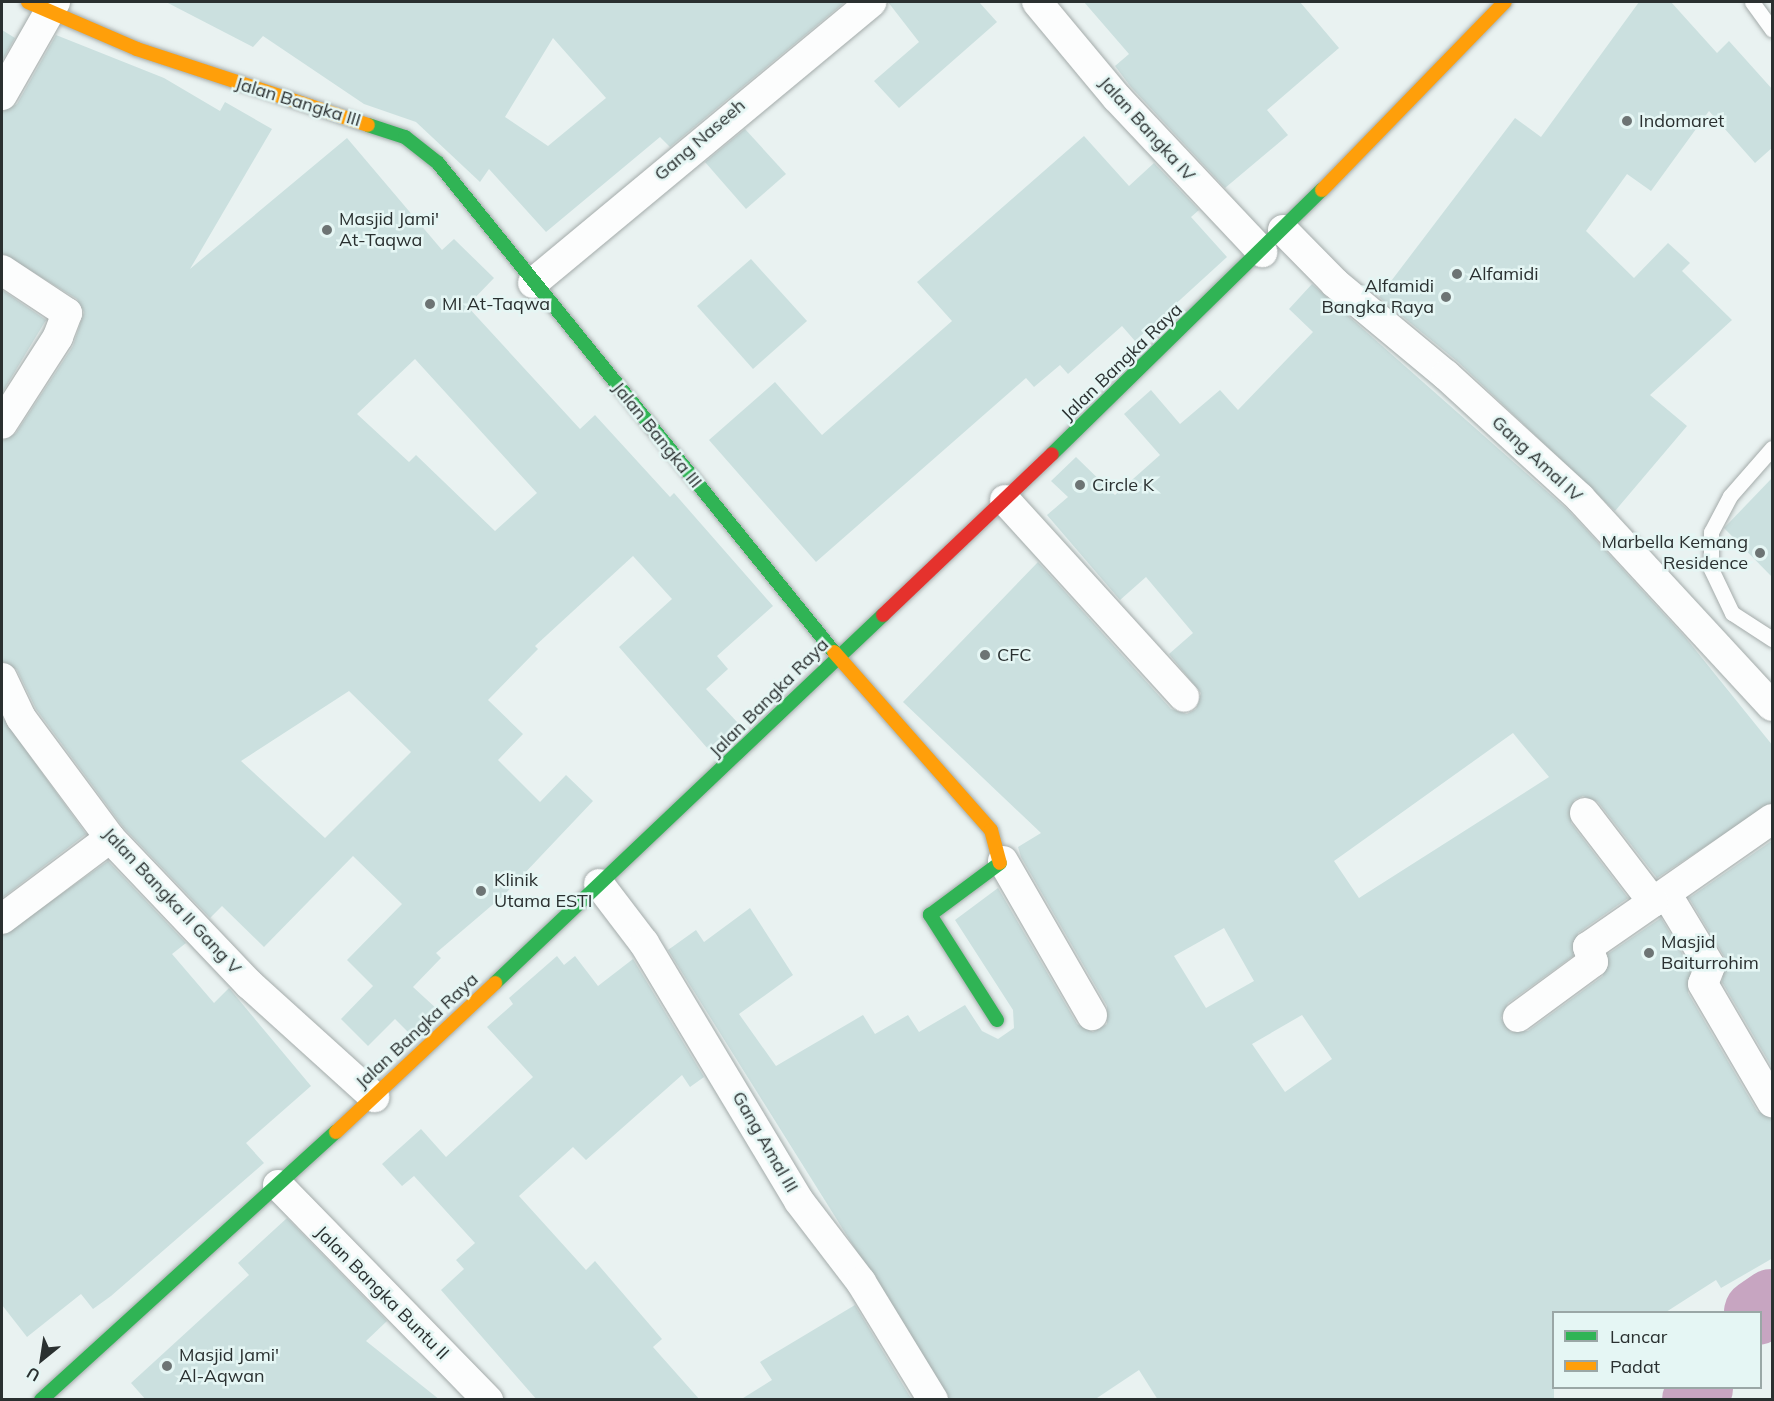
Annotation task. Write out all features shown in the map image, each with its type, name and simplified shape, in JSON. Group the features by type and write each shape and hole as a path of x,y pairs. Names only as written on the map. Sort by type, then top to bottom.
{"street":[{"name":"Gang Naseeh","path":"532,284 872,2"},
{"name":"Jalan Bangka IV","path":"1037,2 1117,98 1262,252"},
{"name":"Jalan Bangka Raya","path":"41,1400 374,1097 837,655 1005,500 1262,252 1504,2"},
{"name":"Jalan Bangka III","path":"2,95 44,5 137,49 405,137 438,163 532,284 837,655 991,830 1003,861"},
{"name":"Gang Amal IV","path":"1283,230 1580,498 1773,706"},
{"path":"2,270 67,313 58,337 2,424"},
{"path":"1005,500 1184,697"},
{"name":"Jalan Bangka II Gang V","path":"2,678 21,718 110,838 249,984 374,1097"},
{"path":"1586,813 1660,899 1710,966 1703,984 1773,1102"},
{"path":"1518,1017 1593,962 1588,947 1773,819"},
{"path":"2,919 110,838"},
{"path":"997,1020 930,915 1003,861 1092,1015"},
{"name":"Gang Amal III","path":"598,884 645,943 799,1201 861,1282 933,1400"},
{"name":"Jalan Bangka Buntu II","path":"278,1185 488,1400"}],"lane":[{"path":"1752,2 1773,30"},
{"path":"1773,448 1730,496 1711,532 1711,569 1732,613 1773,639"}],"building":[{"path":"166,2 845,2 670,147 660,137 546,232 489,169 480,182 416,122 364,104 263,36 253,47","holes":["553,38 606,98 548,146 505,117"]},
{"path":"888,2 979,2 997,22 899,108 874,81 919,42"},
{"path":"1084,2 1300,2 1339,48 1267,110 1288,135 1225,188 1131,87 1115,66 1129,54"},
{"path":"1639,2 1671,2 1717,53 1729,41 1773,90 1773,147 1755,163 1709,111 1651,191 1627,174 1586,231 1634,278 1668,243 1690,263 1682,271 1732,320 1650,395 1687,426 1615,511 1458,362 1379,297 1515,118 1541,137"},
{"path":"2,30 15,38 2,61"},
{"path":"56,35 164,78 220,111 225,102 272,129 190,269 347,138 442,250 454,239 494,278 467,306 580,429 595,415 670,497 674,493 773,606 717,656 728,669 706,689 738,723 708,749 619,647 672,599 633,556 535,646 538,649 488,700 523,734 498,760 540,802 566,775 593,801 504,895 436,953 441,958 413,987 438,1010 412,1036 395,1019 368,1046 341,1019 373,986 347,960 402,904 353,856 264,947 222,906 210,918 123,827 36,709 17,670 2,661 2,441 16,433 73,346 84,312 77,299 2,253 2,112 17,104","holes":["415,359 537,493 495,531 416,455 409,462 357,414","349,691 411,752 325,838 241,761"]},
{"path":"745,129 786,174 746,209 705,162"},
{"path":"1084,136 1129,186 1154,163 1199,210 1191,217 1227,257 1135,341 1122,326 1068,374 1060,365 1034,387 1026,378 816,562 709,440 775,382 822,435 952,321 917,282"},
{"path":"751,259 807,321 753,369 697,306"},
{"path":"1312,284 1568,510 1685,637 1773,746 1773,802 1657,878 1598,802 1583,796 1574,800 1571,823 1628,898 1578,933 1573,956 1508,1003 1501,1018 1511,1032 1528,1031 1603,976 1608,954 1661,918 1691,968 1688,993 1757,1111 1773,1119 1773,1258 1721,1288 1716,1280 1668,1311 1552,1311 1554,1400 1158,1400 1139,1370 1094,1400 950,1400 668,950 696,930 704,942 750,908 793,975 739,1014 776,1066 863,1015 875,1034 908,1015 919,1032 965,1005 982,1031 998,1039 1014,1028 1013,1010 955,920 998,888 1077,1024 1093,1032 1107,1024 1107,1006 1021,857 1018,847 1041,833 903,702 1038,562 1171,709 1187,714 1196,709 1201,693 1169,654 1193,633 1146,577 1120,600 1047,515 1068,497 1051,481 1076,457 1115,495 1160,455 1124,414 1151,390 1180,424 1220,390 1238,410 1313,332 1289,309","holes":["1513,733 1549,777 1359,898 1334,861","1224,928 1254,981 1206,1008 1174,956","1302,1015 1332,1059 1285,1092 1252,1044"]},
{"path":"2,290 46,320 2,393"},
{"name":"Marbella Kemang Residence","path":"1773,477 1773,578 1724,528"},
{"path":"2,717 86,834 2,898"},
{"path":"1773,840 1773,1069 1722,982 1725,958 1689,898"},
{"path":"108,861 186,943 172,954 214,1003 229,988 311,1086 246,1143 264,1163 111,1296 93,1309 81,1294 27,1337 2,1305 2,936"},
{"path":"557,956 564,965 575,956 598,986 633,959 704,1077 690,1087 682,1075 586,1160 573,1147 519,1196 586,1270 595,1261 662,1339 653,1347 700,1400 537,1400 441,1290 464,1269 456,1260 475,1243 414,1176 402,1186 382,1164 421,1129 446,1157 533,1077 487,1027 513,1004 509,998"},
{"path":"287,1218 387,1321 366,1341 440,1400 146,1400 131,1383 249,1275 238,1263"},
{"path":"855,1305 912,1400 740,1400 772,1380 760,1362"}],"waterway":[{"path":"1758,1311 1772,1302"},
{"path":"1695,1400 1700,1389"}],"traffic: fast":[{"path":"368,125 405,137 438,163 834,652"},
{"path":"1052,454 1322,190"},
{"path":"495,983 883,615"},
{"path":"997,1020 930,915 1000,863"},
{"path":"41,1400 336,1132"}],"traffic: slow":[{"path":"28,2 137,49 368,125"},
{"path":"1322,190 1505,2"},
{"path":"834,652 991,830 1000,863"},
{"path":"336,1132 495,983"}],"traffic: jam":[{"path":"883,615 1052,454"}],"place":[{"name":"Indomaret","path":"1627,121"},
{"name":"Masjid Jami' At-Taqwa","path":"327,230"},
{"name":"Alfamidi","path":"1457,274"},
{"name":"Alfamidi Bangka Raya","path":"1446,297"},
{"name":"MI At-Taqwa","path":"430,304"},
{"name":"Circle K","path":"1080,485"},
{"name":"Marbella Kemang Residence","path":"1760,553"},
{"name":"CFC","path":"985,655"},
{"name":"Klinik Utama ESTI","path":"481,891"},
{"name":"Masjid Baiturrohim","path":"1649,953"},
{"name":"Masjid Jami' Al-Aqwan","path":"167,1366"}]}
